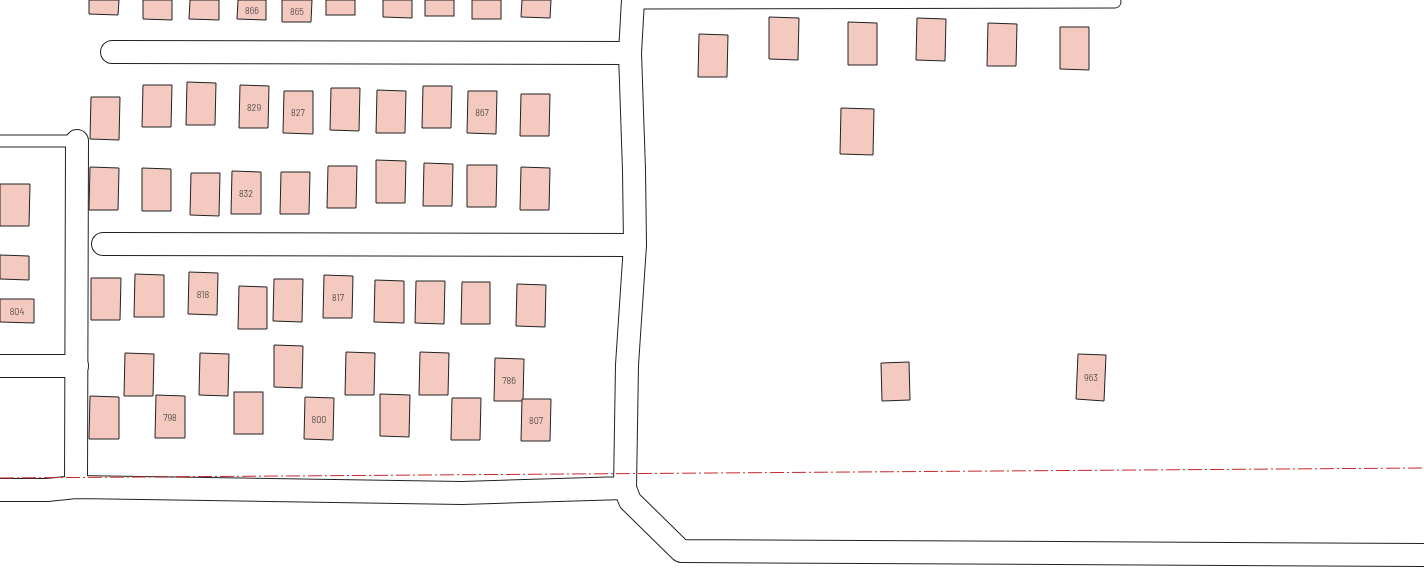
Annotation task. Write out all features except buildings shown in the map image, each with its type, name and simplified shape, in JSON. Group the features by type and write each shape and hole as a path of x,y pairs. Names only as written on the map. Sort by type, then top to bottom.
{"street":[{"path":"633,1 630,53 635,245 627,365 625,488 630,501 681,551 1424,555"},
{"path":"112,52 630,53"},
{"path":"76,487 77,141"},
{"path":"102,244 635,245"},
{"path":"0,366 77,366"},
{"path":"0,490 47,490 76,487 462,493 625,488"}],"lane":[{"path":"633,1 1115,2"},
{"path":"0,141 77,141"}],"power":[{"path":"0,478 1424,468"}]}
